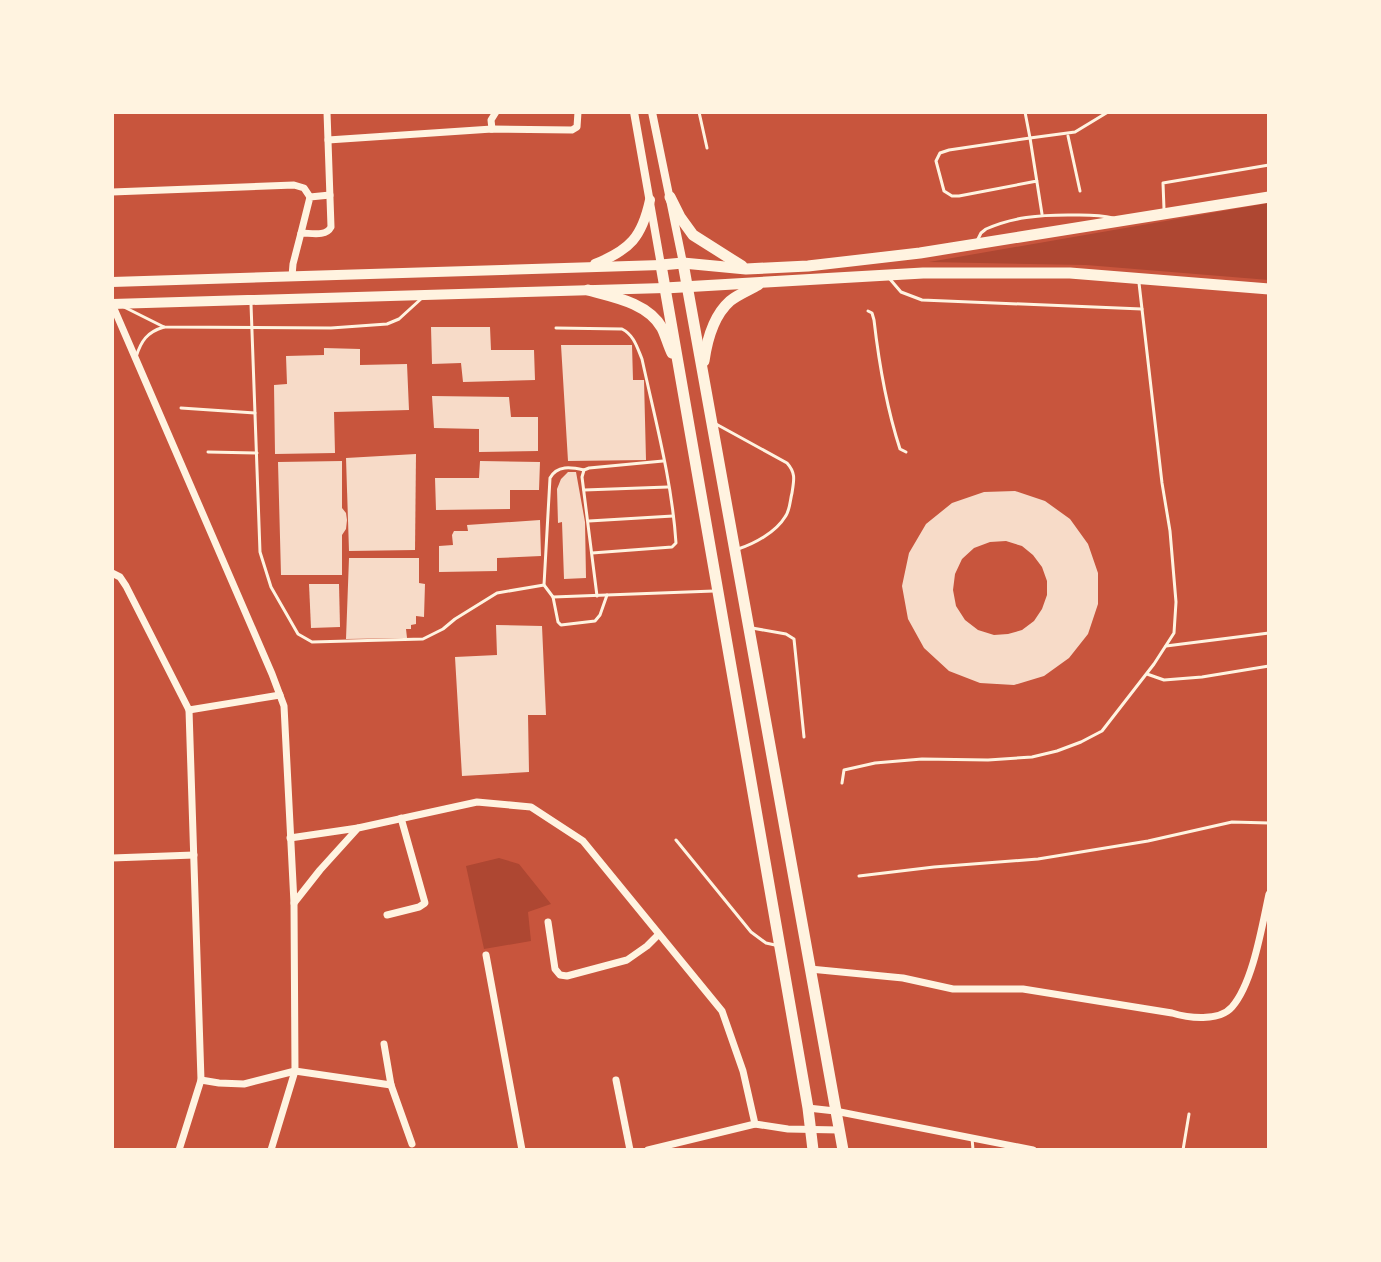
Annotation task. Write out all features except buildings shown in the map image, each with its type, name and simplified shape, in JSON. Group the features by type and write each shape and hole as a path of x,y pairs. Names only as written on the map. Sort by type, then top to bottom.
{"highway":[{"path":"670,197 693,235 746,269"},
{"path":"813,1150 661,265 683,263 746,269 808,266 920,253 1269,197"},
{"path":"683,263 843,1150"},
{"path":"665,288 923,273 1070,273 1269,289"},
{"path":"703,373 710,331 717,318 731,300 760,283"},
{"path":"588,290 620,298 646,311 660,325 680,373"}],"main road":[{"path":"588,267 632,243 645,223 650,200"},
{"path":"112,282 661,265"},
{"path":"115,304 665,288"}],"street":[{"path":"301,233 324,234 331,227 327,112"},
{"path":"492,129 491,120 496,112"},
{"path":"328,140 492,129 572,130 577,127 578,112"},
{"path":"634,112 661,265"},
{"path":"652,112 683,263"},
{"path":"112,192 294,185 304,188 310,197 292,276"},
{"path":"310,197 330,195"},
{"path":"115,304 284,706 294,903 295,1071 271,1150"},
{"path":"112,573 120,577 126,586 189,710 201,1080 179,1150"},
{"path":"189,710 280,695"},
{"path":"290,838 358,828 477,802 531,807 583,841 722,1011 743,1071 755,1124"},
{"path":"387,915 425,903 401,818"},
{"path":"294,903 358,828"},
{"path":"112,858 194,855"},
{"path":"810,969 903,978 953,989 1023,989 1184,1017 1208,1018 1230,1010 1246,983 1269,894"},
{"path":"548,922 555,969 560,975 567,976 627,960 658,935"},
{"path":"486,955 522,1150"},
{"path":"384,1044 391,1085 412,1144"},
{"path":"201,1080 244,1084 295,1071 391,1085"},
{"path":"616,1080 630,1150"},
{"path":"808,1108 972,1138 996,1146 1033,1150"},
{"path":"648,1150 755,1124 839,1130"}],"lane":[{"path":"699,112 707,148"},
{"path":"1025,112 1042,214"},
{"path":"1037,181 952,196 944,191 936,166 937,158 943,151 970,146 1068,134 1083,129 1108,112"},
{"path":"1068,134 1080,191"},
{"path":"1165,213 1163,183 1269,165"},
{"path":"976,244 986,229 1042,214 1103,215 1120,220"},
{"path":"887,275 901,292 922,300 1143,309"},
{"path":"842,783 844,770 875,763 1032,757 1057,751 1102,731 1174,633 1176,602 1170,531 1139,279"},
{"path":"136,359 148,333 164,327 331,328 387,324 399,319 425,295"},
{"path":"251,300 260,552 271,587 298,634 312,642 423,639 497,593 544,585"},
{"path":"115,304 164,327"},
{"path":"868,311 874,320 891,422 900,449 906,452"},
{"path":"556,328 622,329 635,343 642,359 673,516 676,543 672,547 592,553"},
{"path":"181,408 255,413"},
{"path":"712,422 787,463 795,476 787,515 776,528 749,546 734,550"},
{"path":"208,452 257,453"},
{"path":"607,595 595,621 561,625 558,622 553,597 544,585 550,478 561,468 584,470 663,461"},
{"path":"584,470 583,490 597,596"},
{"path":"583,490 668,487"},
{"path":"588,521 673,516"},
{"path":"553,597 718,591"},
{"path":"748,627 786,634 794,639 804,737"},
{"path":"1164,646 1269,633"},
{"path":"1146,673 1164,680 1269,666"},
{"path":"859,876 1038,859 1148,841 1232,822 1269,823"},
{"path":"676,840 751,932 766,943 779,945"},
{"path":"1183,1150 1189,1114"},
{"path":"972,1138 973,1150"}],"shaded area":[{"path":"1269,203 1269,280 1086,265 929,262"},
{"path":"499,858 519,864 551,904 528,912 531,941 484,949 466,866"}]}
